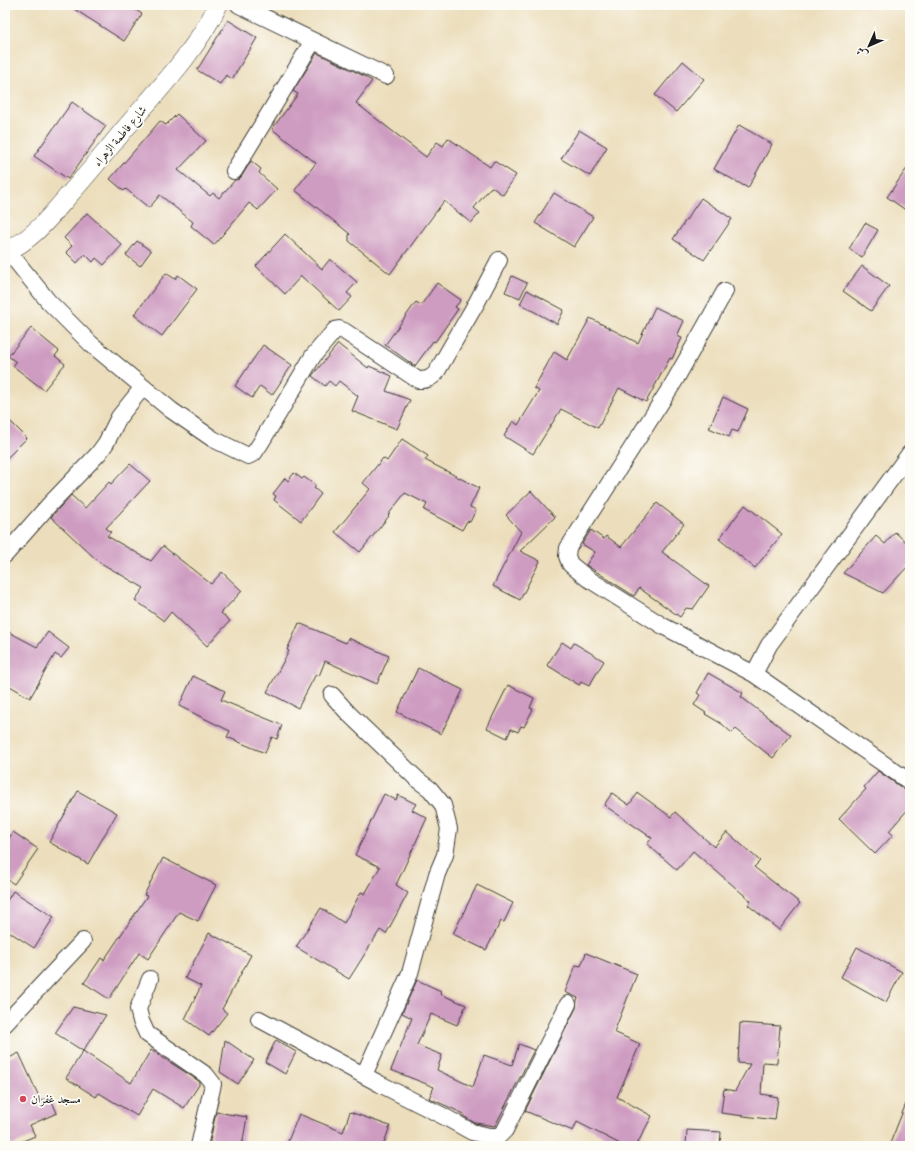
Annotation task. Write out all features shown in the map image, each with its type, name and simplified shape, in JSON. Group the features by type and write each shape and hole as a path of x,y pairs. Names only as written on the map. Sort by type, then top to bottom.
{"street":[{"name":"شارع فاطمة الزهراء","path":"6,251 26,240 42,226 94,167 185,58 202,35 218,5"},
{"path":"240,5 386,76"},
{"path":"234,171 313,40"},
{"path":"6,251 48,301 91,344 172,410 213,439 248,456 254,453 260,444 313,356 336,330 344,331 418,380 430,379 439,367 477,302 499,260"},
{"path":"725,291 674,382 568,548 567,556 570,564 587,578 663,626 754,674 910,782"},
{"path":"5,555 49,505 98,454 106,443 120,417 143,387"},
{"path":"754,674 769,645 910,453"},
{"path":"332,695 349,714 418,781 430,789 443,804 449,829 446,855 437,874 410,973 364,1075"},
{"path":"5,1024 83,941"},
{"path":"150,979 138,1008 141,1021 147,1034 206,1075 213,1084 199,1146"},
{"path":"258,1019 445,1117 471,1139 499,1136 505,1130 568,1004"}],"building":[{"path":"68,5 128,5 142,14 124,41"},
{"path":"228,20 257,38 232,79 226,75 220,84 197,70"},
{"path":"317,53 372,81 356,103 426,157 437,142 443,146 448,138 490,167 494,161 516,175 503,195 492,187 490,188 474,208 480,213 471,223 444,201 390,274 349,241 350,234 295,190 316,163 272,129 298,94 293,91"},
{"path":"683,61 704,79 676,112 655,95"},
{"path":"72,102 106,126 68,179 34,156"},
{"path":"177,114 206,141 178,170 210,196 213,193 219,198 235,180 242,176 251,161 261,169 259,173 277,189 258,210 249,203 214,245 191,226 193,222 160,195 149,208 126,189 124,191 110,179 160,121 166,125"},
{"path":"739,125 772,144 748,188 714,169"},
{"path":"579,130 607,147 590,176 561,159"},
{"path":"910,164 910,213 887,197"},
{"path":"554,193 593,217 574,247 535,223"},
{"path":"701,198 732,219 704,260 673,239"},
{"path":"87,213 122,245 104,265 96,258 93,262 85,254 77,263 66,252 72,246 64,238"},
{"path":"865,223 878,230 862,257 849,249"},
{"path":"285,234 322,269 330,259 357,282 347,293 352,297 339,311 301,276 285,294 256,266"},
{"path":"137,241 151,251 140,266 126,255"},
{"path":"862,266 889,286 871,311 843,291"},
{"path":"166,273 175,279 178,275 197,289 162,336 134,315"},
{"path":"512,276 527,283 520,298 505,292"},
{"path":"437,283 461,300 455,307 458,309 435,342 433,341 415,366 385,345 416,302 421,305"},
{"path":"527,290 564,310 557,324 520,304"},
{"path":"655,307 684,321 677,336 682,338 672,359 670,358 646,402 619,388 598,428 561,409 533,454 504,436 513,421 518,425 539,391 534,388 554,352 567,360 590,318 638,343"},
{"path":"31,328 59,351 55,356 65,364 44,390 13,366 16,362 8,356"},
{"path":"338,344 368,368 369,366 392,376 386,391 410,400 397,429 352,411 358,396 339,381 335,386 329,381 325,386 312,376"},
{"path":"263,345 292,365 272,395 260,386 252,398 235,386"},
{"path":"723,397 748,409 738,432 732,430 729,437 709,428"},
{"path":"5,416 27,438 5,460"},
{"path":"402,439 428,456 425,460 479,488 470,507 476,510 470,522 467,521 462,530 424,510 427,504 405,493 388,515 389,516 360,552 335,532 370,489 363,483 383,458 387,461"},
{"path":"130,464 150,481 106,528 111,532 107,536 151,561 163,546 211,584 222,572 242,591 221,613 230,621 207,646 171,612 164,621 135,600 144,588 99,562 51,517 71,495 85,508 109,482 111,484"},
{"path":"294,473 302,479 304,477 316,486 314,488 321,494 301,521 274,500 276,496 273,494 285,478 288,481"},
{"path":"531,491 555,517 520,551 540,561 520,600 493,586 521,532 506,515"},
{"path":"657,503 684,524 662,552 709,586 693,609 686,608 680,617 639,588 634,596 586,565 595,552 582,544 591,530 604,539 606,536 621,547"},
{"path":"745,505 782,534 755,568 719,539"},
{"path":"895,532 910,546 910,564 883,593 843,573 876,536 885,544"},
{"path":"299,623 346,643 348,638 389,656 377,684 325,661 319,676 316,674 298,708 267,692 289,651 287,650"},
{"path":"5,630 37,647 48,632 69,648 61,658 55,654 30,698 5,683"},
{"path":"562,642 571,648 574,643 604,661 589,686 581,682 579,685 547,665"},
{"path":"418,668 463,690 441,734 397,712"},
{"path":"708,673 743,693 741,697 791,735 773,758 736,729 732,733 722,724 705,714 706,713 694,705 700,695 697,693"},
{"path":"193,676 225,691 221,700 282,725 277,739 272,737 265,753 227,737 230,731 179,706"},
{"path":"508,685 534,698 530,708 533,709 524,727 521,726 518,732 511,729 507,738 487,728"},
{"path":"878,771 905,790 910,791 910,807 889,831 893,835 875,854 839,819 866,789 864,787"},
{"path":"78,791 117,813 88,864 49,842"},
{"path":"612,793 629,805 638,793 671,817 675,812 714,847 727,832 760,861 754,867 800,903 779,930 748,905 751,901 693,851 677,870 647,844 652,838 604,805"},
{"path":"384,794 396,800 398,795 416,804 412,810 427,818 396,885 408,893 386,934 380,930 349,979 296,947 321,908 344,923 361,892 365,894 380,867 355,855"},
{"path":"13,832 38,849 14,884 5,878 5,844"},
{"path":"163,858 216,885 198,921 179,912 148,959 139,953 109,999 84,983 101,958 104,960 147,896 144,895"},
{"path":"477,885 513,903 504,922 501,921 486,950 453,934"},
{"path":"13,891 54,917 34,948 5,929 5,904"},
{"path":"209,933 251,955 222,1009 227,1013 209,1036 185,1019 201,986 185,978"},
{"path":"857,947 902,972 886,1002 841,977"},
{"path":"586,953 637,974 614,1032 640,1044 617,1097 652,1116 636,1146 624,1146 577,1122 573,1131 525,1111 576,1008 578,998 565,992 576,965 581,966"},
{"path":"417,980 441,991 440,994 466,1005 457,1025 431,1014 417,1045 442,1055 437,1070 473,1087 484,1055 512,1065 519,1044 534,1050 495,1126 475,1123 463,1116 464,1114 429,1098 434,1087 391,1070 412,1018 402,1013"},
{"path":"73,1007 106,1015 83,1051 55,1033"},
{"path":"740,1023 780,1026 777,1063 763,1062 761,1094 778,1097 775,1120 721,1113 724,1089 735,1091 750,1064 738,1063"},
{"path":"225,1040 254,1060 238,1084 220,1072"},
{"path":"276,1040 296,1052 285,1074 265,1062"},
{"path":"151,1050 199,1081 199,1085 184,1108 153,1089 137,1116 99,1093 96,1097 66,1078 83,1051 131,1083"},
{"name":"مسجد غفران","path":"19,1053 41,1101 50,1097 57,1113 30,1125 35,1136 11,1146 5,1133 5,1060"},
{"path":"909,1096 910,1146 889,1146"},
{"path":"216,1112 247,1117 242,1146 209,1146"},
{"path":"350,1112 390,1126 383,1146 286,1146 299,1114 343,1132"},
{"path":"687,1130 721,1132 720,1146 686,1146"}],"place":[{"name":"مسجد غفران","path":"23,1099"}]}
